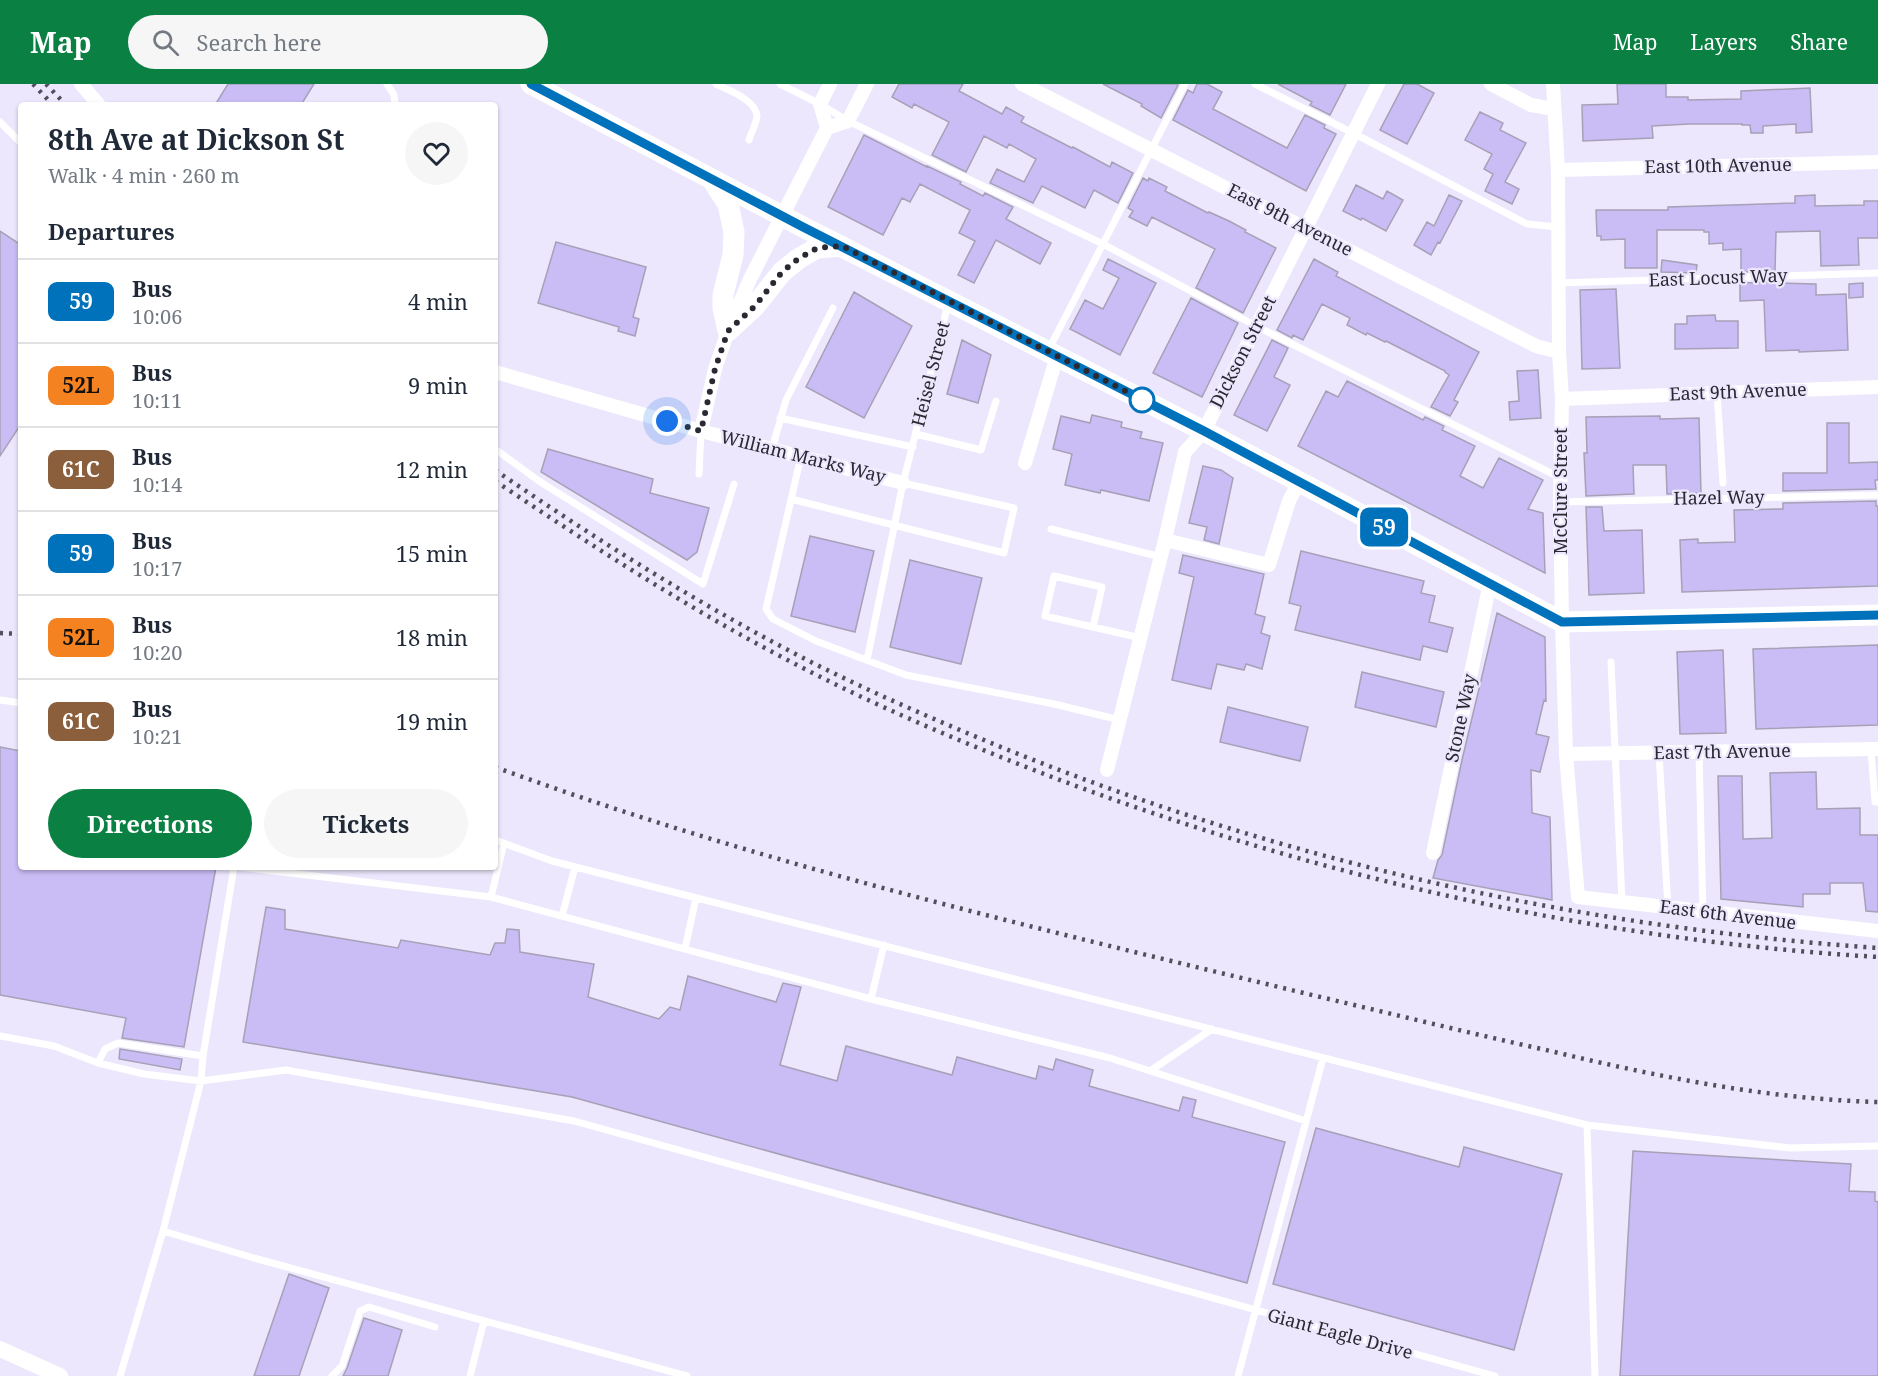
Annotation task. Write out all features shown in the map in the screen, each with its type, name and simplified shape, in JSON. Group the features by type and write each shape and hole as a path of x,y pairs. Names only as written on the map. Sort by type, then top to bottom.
{"main road":[{"path":"531,84 782,216 1204,431 1562,622 1878,615"},
{"path":"712,179 728,204 734,232 733,255 723,301 728,331"},
{"path":"728,331 755,306 782,272 798,259 817,248 842,246"}],"street":[{"path":"81,84 96,102"},
{"path":"827,129 820,104 830,84"},
{"path":"701,431 715,369 750,279 827,129 848,120 867,84"},
{"name":"East 9th Avenue","path":"1022,84 1536,346 1559,352"},
{"name":"Dickson Street","path":"1107,770 1185,452 1204,431 1378,84"},
{"path":"1491,84 1531,105 1554,109"},
{"name":"McClure Street","path":"1554,84 1558,170 1559,352 1562,399 1560,502 1562,622 1566,754 1578,897"},
{"name":"East 10th Avenue","path":"1558,170 1878,162"},
{"path":"1025,463 1052,354"},
{"name":"William Marks Way","path":"498,373 701,431 903,483"},
{"name":"East 9th Avenue","path":"1562,399 1878,387"},
{"path":"1165,540 1269,565 1289,501 1299,482"},
{"name":"Stone Way","path":"1433,853 1490,583"},
{"name":"East 7th Avenue","path":"1566,754 1874,749"},
{"name":"East 6th Avenue","path":"1578,897 1878,932"},
{"path":"0,1349 60,1376"}],"lane":[{"path":"387,84 394,95 395,102"},
{"path":"716,84 743,98 754,107 757,117 748,140"},
{"path":"780,84 848,120 1103,244 1256,326 1561,478"},
{"path":"1052,354 1103,244 1185,84"},
{"path":"1255,84 1527,224 1558,227"},
{"path":"0,122 18,140"},
{"name":"East Locust Way","path":"1558,283 1878,273"},
{"name":"Heisel Street","path":"867,660 903,483 949,301"},
{"path":"772,449 786,400 833,308"},
{"path":"1717,393 1723,483"},
{"path":"916,434 981,450 996,401"},
{"path":"780,418 912,447"},
{"path":"699,474 701,431"},
{"path":"498,451 539,481 703,584 734,484"},
{"path":"801,456 766,609 773,618 816,641 906,675 1054,704 1120,720"},
{"path":"791,499 1004,553 1014,508 903,483"},
{"name":"Hazel Way","path":"1560,502 1878,495"},
{"path":"1052,530 1161,557"},
{"path":"1093,627 1102,587 1054,576 1044,616 1141,638"},
{"path":"1611,662 1622,902"},
{"path":"0,700 18,703"},
{"path":"1874,749 1875,802 1878,802"},
{"path":"1699,752 1703,912"},
{"path":"1659,753 1668,908"},
{"path":"498,841 575,867 1587,1125 1790,1148 1878,1146"},
{"path":"498,868 504,843"},
{"path":"562,916 575,867"},
{"path":"120,1376 163,1231 201,1081 203,1056 234,870"},
{"path":"265,870 491,897 871,999 1110,1058 1306,1122"},
{"path":"491,897 498,870"},
{"path":"686,949 696,898"},
{"path":"871,999 884,945"},
{"path":"1150,1071 1212,1029"},
{"name":"Giant Eagle Drive","path":"0,1036 54,1046 98,1063 144,1074 201,1081 286,1070 574,1121 1495,1376"},
{"path":"98,1063 105,1049 118,1043 203,1056"},
{"path":"1238,1376 1323,1058"},
{"path":"1587,1125 1595,1376"},
{"path":"163,1231 687,1376"},
{"path":"332,1376 342,1366 360,1311 369,1307 435,1327"},
{"path":"470,1376 484,1321"}],"building":[{"path":"228,84 314,84 303,102 217,102"},
{"path":"899,84 963,84 959,91 1002,114 1006,107 1024,117 1021,122 1110,167 1112,162 1133,173 1118,203 1094,190 1085,208 1042,186 1033,203 990,183 997,169 1024,182 1036,159 1009,144 1007,148 984,136 966,172 932,155 949,122 914,104 912,108 892,97"},
{"path":"1103,84 1178,85 1161,118 1141,106 1142,104"},
{"path":"1197,84 1207,84 1222,92 1213,109 1287,148 1305,115 1325,125 1324,128 1336,134 1306,191 1173,120 1188,90 1193,93"},
{"path":"1278,84 1346,84 1330,115 1310,105 1312,102"},
{"path":"1404,84 1417,84 1434,93 1407,144 1380,130"},
{"path":"1617,84 1666,84 1666,97 1688,97 1688,100 1741,99 1741,91 1810,88 1812,132 1796,133 1796,124 1763,126 1763,133 1751,133 1750,125 1689,124 1652,126 1653,138 1583,141 1582,105 1618,104"},
{"path":"1480,112 1503,123 1500,130 1526,143 1505,182 1519,189 1512,204 1485,191 1493,174 1484,169 1492,154 1465,140"},
{"path":"864,135 961,182 960,184 983,196 985,193 1013,207 1006,219 1051,243 1040,264 996,240 974,283 958,275 975,241 959,233 970,210 920,184 910,202 902,198 883,235 828,207"},
{"path":"1143,178 1148,181 1149,178 1167,187 1165,191 1229,221 1276,248 1243,313 1196,288 1215,249 1152,217 1147,226 1129,217 1133,211 1128,208"},
{"path":"1356,185 1383,199 1387,191 1403,200 1386,231 1343,211"},
{"path":"1449,195 1462,201 1440,243 1438,242 1431,255 1414,245 1427,222 1434,226"},
{"path":"1815,195 1815,206 1864,205 1864,201 1878,201 1878,238 1858,238 1859,265 1821,266 1820,231 1776,232 1775,271 1741,272 1741,249 1723,250 1723,243 1709,244 1709,232 1704,232 1704,230 1657,230 1657,268 1625,268 1625,239 1601,240 1601,236 1597,236 1596,210 1668,210 1668,207 1795,203 1795,196"},
{"path":"0,231 18,243 18,429 0,456"},
{"path":"556,242 646,267 633,317 639,319 635,336 618,331 619,327 538,303"},
{"path":"1108,259 1156,283 1120,355 1070,329 1085,300 1103,309 1119,278 1103,270"},
{"path":"1314,259 1338,272 1336,276 1479,352 1454,400 1458,402 1450,416 1431,407 1449,375 1445,371 1386,341 1367,333 1366,335 1347,325 1350,318 1322,304 1303,340 1293,335 1292,338 1277,330"},
{"path":"1662,260 1697,265 1696,273 1661,272"},
{"path":"1741,283 1816,284 1816,295 1846,294 1848,350 1766,351 1764,300 1740,301 1740,285"},
{"path":"1863,283 1863,297 1849,298 1849,284"},
{"path":"1616,289 1620,368 1582,369 1580,290"},
{"path":"854,292 912,326 864,418 806,387"},
{"path":"1191,298 1238,323 1202,397 1153,373"},
{"path":"1715,315 1716,321 1738,321 1738,348 1675,349 1675,324 1687,324 1687,316"},
{"path":"962,340 991,355 978,403 947,394"},
{"path":"1272,340 1288,348 1274,377 1290,385 1267,431 1234,415"},
{"path":"1538,370 1541,418 1510,420 1509,402 1519,401 1517,371"},
{"path":"1347,381 1423,420 1425,417 1444,426 1442,430 1475,446 1460,476 1483,488 1499,458 1543,480 1528,509 1543,513 1545,573 1298,446 1326,391 1338,397"},
{"path":"1092,415 1122,422 1121,427 1142,432 1140,438 1163,443 1149,501 1101,490 1100,493 1065,485 1072,454 1053,449 1061,416 1090,423"},
{"path":"1660,416 1660,419 1699,418 1701,493 1667,494 1666,465 1633,465 1634,494 1586,496 1584,453 1587,453 1586,417"},
{"path":"1827,423 1849,423 1849,463 1878,462 1876,489 1783,491 1783,473 1827,473"},
{"path":"548,449 653,479 650,493 709,508 697,552 687,560 541,472"},
{"path":"1203,466 1221,470 1233,478 1219,544 1204,540 1207,527 1189,523"},
{"path":"1876,501 1876,506 1878,506 1878,586 1682,592 1680,540 1698,539 1698,543 1735,542 1734,510 1783,509 1783,503"},
{"path":"1586,507 1602,507 1604,531 1642,530 1644,593 1589,595"},
{"path":"810,536 874,551 855,632 791,616"},
{"path":"1301,551 1424,581 1421,593 1435,596 1429,622 1453,628 1447,652 1423,646 1420,660 1295,630 1301,606 1289,603"},
{"path":"1183,555 1264,574 1255,614 1265,617 1261,633 1270,636 1262,669 1246,664 1244,670 1217,664 1211,689 1172,680 1194,577 1179,573"},
{"path":"910,560 982,578 961,664 890,647"},
{"path":"1497,613 1545,637 1546,701 1544,700 1536,734 1549,737 1540,772 1531,770 1532,813 1550,817 1552,900 1433,878 1438,860 1442,855"},
{"path":"1878,645 1878,725 1756,729 1753,649"},
{"path":"1723,650 1726,733 1680,734 1677,652"},
{"path":"1362,672 1444,692 1436,727 1355,707"},
{"path":"1228,707 1308,727 1300,761 1220,742"},
{"path":"0,747 18,750 18,870 215,870 184,1047 122,1038 126,1018 0,995"},
{"path":"1816,772 1817,809 1860,808 1860,835 1878,835 1878,912 1866,911 1863,883 1830,883 1830,894 1803,894 1803,907 1721,899 1718,776 1742,776 1743,839 1772,838 1770,773"},
{"path":"266,907 285,910 285,929 398,948 401,940 490,955 495,943 505,943 507,929 519,930 520,952 594,964 588,997 659,1019 670,1007 680,1010 688,976 776,1002 783,983 801,987 780,1065 837,1081 846,1046 952,1075 957,1057 1036,1079 1039,1066 1053,1070 1056,1059 1093,1070 1089,1086 1179,1111 1183,1097 1196,1100 1192,1117 1285,1142 1247,1283 572,1097 243,1042"},
{"path":"120,1049 182,1059 180,1070 119,1059"},
{"path":"1316,1128 1459,1167 1464,1147 1562,1174 1514,1350 1273,1284"},
{"path":"1633,1151 1851,1164 1849,1191 1875,1192 1875,1201 1878,1202 1878,1376 1620,1376"},
{"path":"289,1274 329,1288 299,1376 254,1376"},
{"path":"364,1318 402,1330 388,1376 343,1376"}],"railway":[{"path":"33,84 50,102"},
{"path":"46,84 63,102"},
{"path":"498,472 651,572 772,642 881,696 996,745 1102,786 1210,822 1319,854 1429,882 1540,905 1652,924 1765,938 1878,948"},
{"path":"498,483 671,594 813,673 880,706 983,750 1152,813 1253,845 1355,873 1458,898 1562,919 1667,936 1878,957"},
{"path":"0,633 18,634"},
{"path":"498,768 697,835 799,865 1005,920 1212,971 1587,1060 1669,1077 1752,1091 1878,1102"}],"bus line":[{"name":"59","path":"531,84 803,227 1204,431 1562,622 1878,615"}],"route":[{"path":"667,421 701,431 715,369 728,331 755,306 782,272 798,259 817,248 842,246 1149,403 1142,400"}]}
